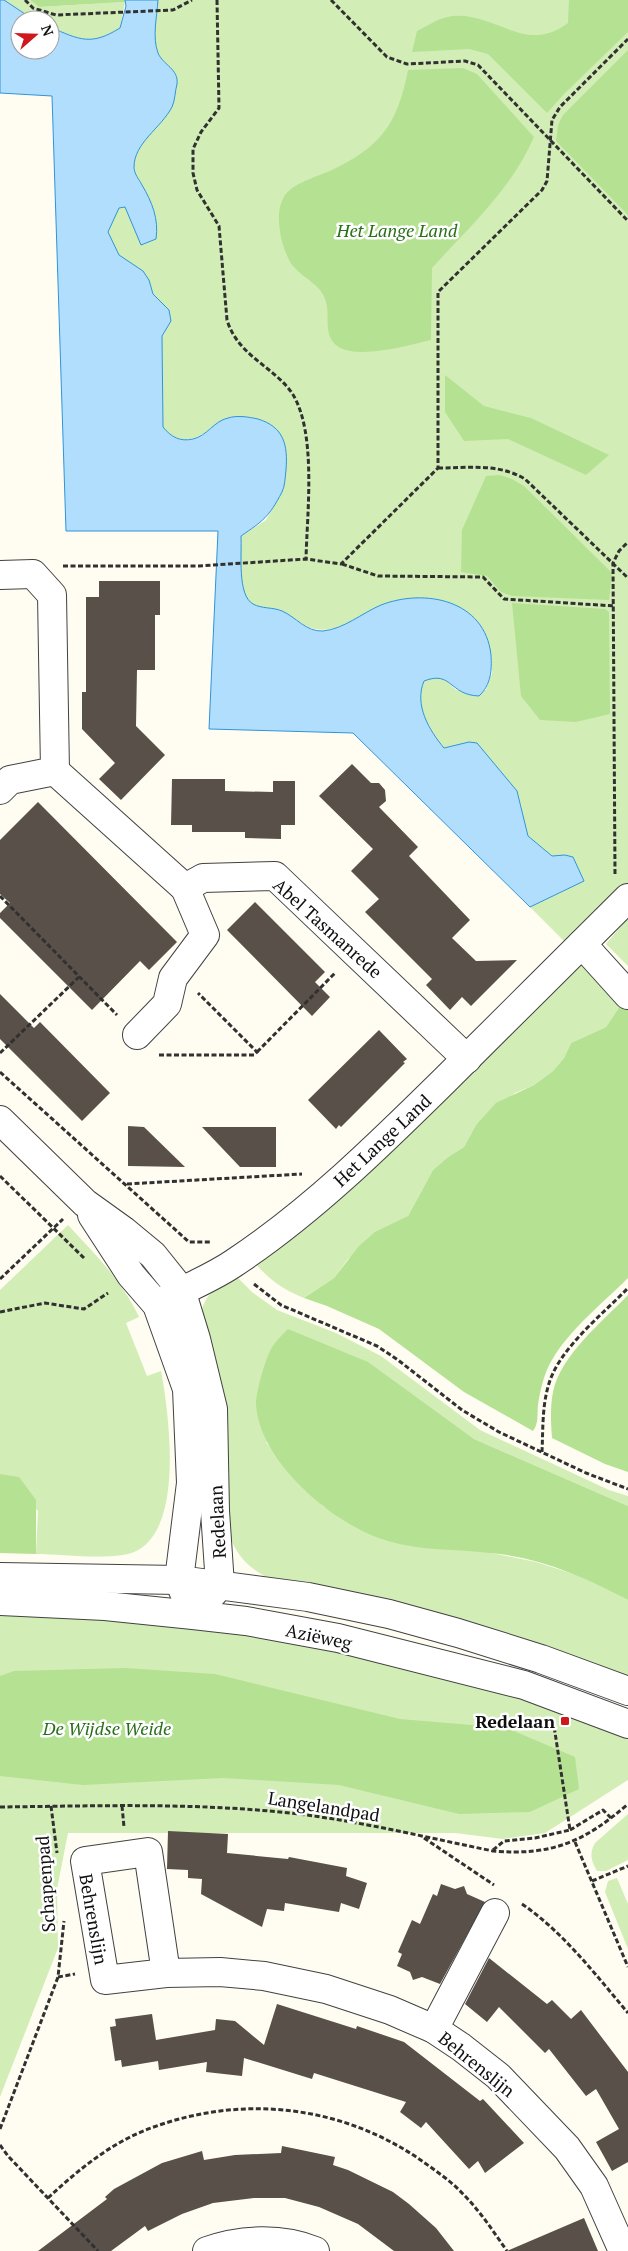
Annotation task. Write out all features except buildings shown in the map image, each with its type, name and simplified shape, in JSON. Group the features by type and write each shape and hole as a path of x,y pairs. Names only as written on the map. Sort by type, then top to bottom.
{"street":[{"path":"0,575 33,574 52,595 55,771 184,888 205,935 173,978 167,1004 137,1035"},
{"path":"0,790 10,780 55,771"},
{"name":"Abel Tasmanrede","path":"184,888 203,878 275,876 467,1059"},
{"name":"Het Lange Land","path":"157,1305 181,1290 209,1278 234,1263 346,1175 467,1059 622,904"},
{"path":"582,944 628,995"},
{"name":"Redelaan","path":"0,1120 84,1203 153,1255 181,1290 214,1409 215,1512 220,1585"},
{"name":"Redelaan","path":"84,1203 132,1274 157,1305 187,1389 191,1484 179,1580"},
{"name":"Aziëweg","path":"0,1577 179,1580 308,1597 389,1614 542,1659 623,1689"},
{"path":"179,1580 194,1615 220,1585"},
{"name":"Aziëweg","path":"0,1600 105,1606 246,1621 348,1641 524,1685 628,1724"},
{"name":"Behrenslijn","path":"166,1973 148,1852 84,1861 105,1980 166,1973 220,1972 264,1976 326,1989 390,2010 434,2029 498,2076 567,2148 594,2186 623,2251"},
{"path":"434,2029 505,1902"},
{"path":"207,2251 234,2244 258,2241 284,2242 315,2251"}],"path":[{"path":"25,0 33,8 56,15 173,10 192,0"},
{"path":"217,0 219,108 201,132 193,149 192,173 197,190 219,226 227,320 231,332 240,345 291,392 303,416 307,456 306,559"},
{"path":"331,0 387,57 397,62 407,64 465,60 478,65 628,221"},
{"path":"438,468 438,292 542,190 547,181 552,120 560,107 628,39"},
{"path":"341,564 438,468 497,468 511,471 525,480 628,578"},
{"path":"622,904 613,837 613,563 619,551 628,542"},
{"path":"33,574 66,564 199,566 306,559 341,564 378,576 483,577 504,599 614,606"},
{"path":"0,896 137,1035 154,1055 254,1055 356,952"},
{"path":"177,972 257,1052"},
{"path":"0,1053 80,977"},
{"path":"0,1072 127,1184 189,1242 214,1242"},
{"path":"127,1184 305,1174 298,1180"},
{"path":"0,1176 87,1261"},
{"path":"0,1279 53,1227 84,1203"},
{"path":"153,1255 174,1230"},
{"path":"234,1263 261,1291 282,1305 377,1346 462,1410 499,1432 628,1489"},
{"path":"0,1312 45,1303 84,1309 132,1274"},
{"path":"542,1452 544,1408 548,1385 556,1365 580,1337 628,1288"},
{"path":"553,1723 570,1830"},
{"name":"Langelandpad","path":"0,1807 191,1806 270,1811 346,1821 493,1851 512,1853 546,1849 575,1842 628,1804"},
{"name":"Schapenpad","path":"51,1806 58,1860"},
{"path":"493,1851 504,1841 535,1838 570,1830 603,1810 611,1818"},
{"path":"422,1836 505,1902 534,1913 590,1968 628,2013"},
{"path":"575,1842 628,1967"},
{"path":"592,1881 628,1866"},
{"name":"Schapenpad","path":"0,2129 58,1977 65,1917"},
{"path":"48,2198 76,2172 114,2146 150,2128 189,2115 230,2108 278,2108 318,2114 363,2128 400,2146 462,2192 484,2217 507,2251"},
{"path":"0,2145 8,2156 98,2251"}],"green space":[{"path":"4,0 30,0 39,7 125,2 120,28 110,34 93,39 78,38 60,31 60,10 19,10"},
{"path":"30,0 125,0 125,2 39,7"},
{"name":"Het Lange Land","path":"149,0 628,0 628,914 566,943 530,907 584,881 573,857 565,855 552,856 528,836 523,821 521,804 469,742 444,748 428,725 421,699 424,681 438,678 445,680 456,690 486,690 492,673 491,652 381,605 355,621 325,630 306,626 283,612 252,604 245,597 241,577 241,536 266,520 284,488 212,427 200,436 180,439 168,433 163,427 162,336 98,235"},
{"path":"569,0 628,0 628,32 547,113 488,54 469,49 412,52 417,31 444,18 453,16 484,20 525,34 538,35 553,32 568,23"},
{"path":"628,50 628,215 556,141 558,125 563,115"},
{"path":"463,68 477,74 534,137 525,156 502,191 432,268 431,340 380,351 352,351 341,348 330,337 324,296 317,287 297,271 287,254 279,222 279,213 283,199 289,190 294,187 350,161 366,150 383,134 397,109 404,90 408,70"},
{"path":"445,375 484,406 531,418 609,455 586,475 508,439 464,441 445,412"},
{"path":"500,475 524,486 612,573 609,600 512,596 501,592 487,576 461,572 462,530 486,476"},
{"path":"512,603 605,609 609,612 610,714 576,722 540,720 521,696"},
{"path":"628,918 628,966 606,944"},
{"path":"582,959 622,1003 606,1027 571,1043 564,1058 553,1071 534,1085 515,1093 476,1125 464,1147 448,1157 433,1170 408,1216 348,1259 334,1278 304,1298 277,1284 260,1269 255,1263"},
{"path":"622,1003 628,1010 628,1278 577,1327 552,1360 543,1382 538,1405 537,1422 533,1431 464,1392 379,1329 304,1298 334,1278 359,1246 375,1232 408,1216 433,1170 448,1157 464,1147 476,1125 496,1103 534,1085 553,1071 564,1058 571,1043 606,1027"},
{"path":"68,1225 107,1268 125,1292 139,1317 126,1323 147,1376 161,1371 169,1441 170,1469 167,1497 161,1521 150,1540 134,1552 125,1555 100,1557 36,1554 38,1511 0,1474 0,1290"},
{"path":"235,1275 252,1292 277,1310 336,1333 381,1356 480,1430 609,1490 628,1496 628,1506 474,1439 431,1409 266,1442 290,1474 324,1507 492,1553 536,1562 586,1578 628,1600 628,1679 266,1577 242,1558 234,1546 228,1531 201,1314 209,1295"},
{"path":"628,1295 628,1472 605,1464 552,1438 551,1403 557,1379 573,1352"},
{"path":"288,1329 368,1362 474,1439 628,1506 628,1600 561,1569 526,1559 490,1553 413,1547 388,1541 367,1533 345,1521 324,1506 303,1489 285,1469 270,1448 260,1426 256,1404 261,1376 271,1349"},
{"path":"0,1474 19,1477 36,1500 36,1554 0,1553"},
{"name":"De Wijdse Weide","path":"0,1607 80,1618 235,1629 323,1644 563,1709 628,1734 628,1780 545,1833 503,1839 455,1833 68,1833 57,1889 58,1948 0,2097"},
{"path":"125,1668 215,1674 400,1719 507,1728 575,1757 579,1789 530,1812 459,1814 339,1785 223,1778 83,1785 0,1776 0,1676 14,1671"},
{"path":"628,1814 628,1860 606,1871 597,1871 592,1857 595,1843"},
{"path":"617,1878 628,1904 628,1949 605,1892 608,1881"}],"water":[{"path":"0,0 4,0 19,10 10,10 10,60 60,60 60,31 78,38 93,39 101,37 120,28 126,6 125,0 158,0 155,34 156,47 160,57 176,75 177,84 172,107 138,150 134,167 154,211 156,239 141,245 125,207 119,208 108,232 119,255 143,271 149,280 153,294 169,310 171,321 162,336 163,427 176,438 188,440 202,435 223,420 232,417 243,417 267,422 279,432 285,445 286,453 283,490 265,518 241,536 242,583 248,599 253,604 282,611 306,627 317,631 331,630 346,624 381,605 398,600 416,598 434,599 450,603 465,611 477,622 486,636 491,655 491,672 486,687 479,696 462,692 440,679 433,678 424,681 421,699 428,725 444,748 469,742 477,743 517,791 528,836 552,856 565,855 573,857 584,881 530,907 353,733 209,729 218,531 66,531 52,96 0,93"}],"place":[{"name":"Redelaan","path":"565,1721"}]}
